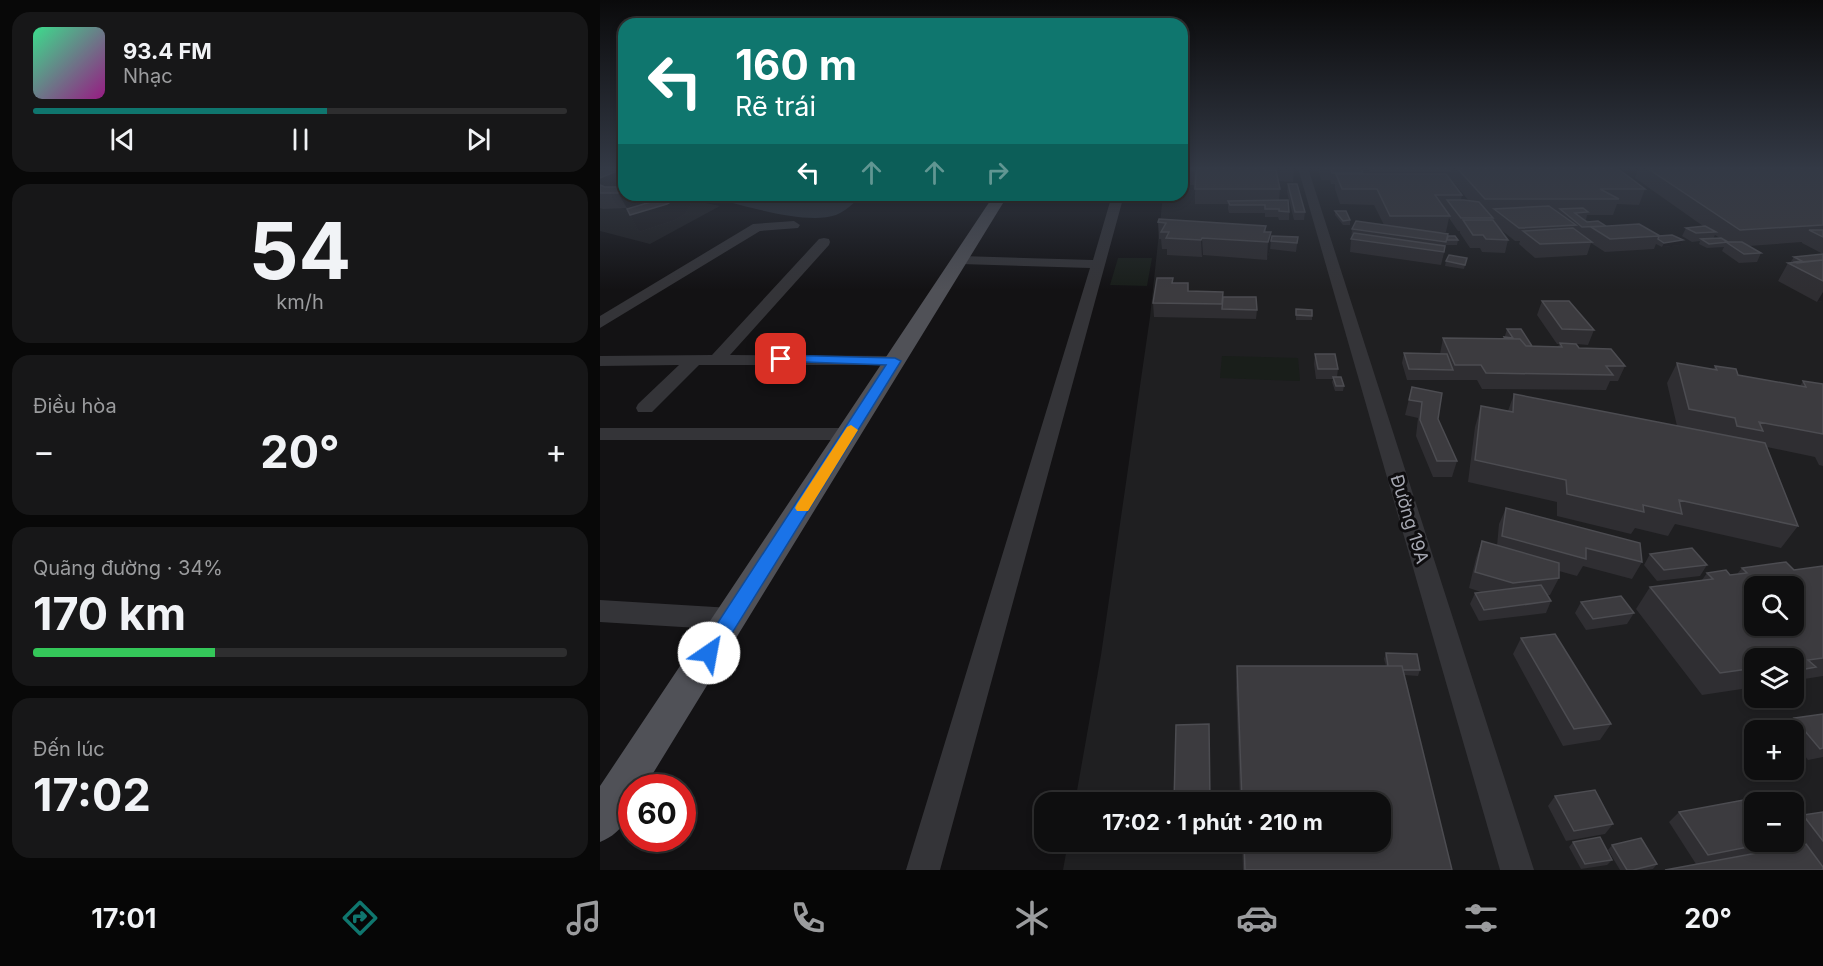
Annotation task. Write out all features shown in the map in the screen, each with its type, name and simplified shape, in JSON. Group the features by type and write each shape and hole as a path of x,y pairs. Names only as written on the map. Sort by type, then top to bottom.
{"main road":[{"path":"600,822 993,209"}],"street":[{"path":"923,870 1114,209"},
{"name":"Đường 19A","path":"1315,209 1516,870"},
{"path":"600,323 757,227 794,225"},
{"path":"716,360 824,242"},
{"path":"961,260 1098,264"},
{"path":"600,361 895,361"},
{"path":"645,408 693,361"},
{"path":"600,434 849,434"},
{"path":"600,611 731,619"}],"shaded area":[{"path":"600,209 715,209 650,244 600,231"},
{"path":"756,209 847,209 836,215 822,218 806,218"},
{"path":"1162,209 1823,209 1823,870 1063,870 1066,852 1391,852 1391,792 1077,792 1101,655 1150,317"},
{"path":"1118,258 1152,258 1147,286 1110,285"},
{"path":"1222,356 1298,358 1300,381 1220,378"}],"building":[{"path":"628,209 652,209 630,215"},
{"path":"1265,209 1289,209 1289,212 1279,211 1279,209"},
{"path":"1294,209 1304,209 1305,212 1295,212"},
{"path":"1386,209 1445,209 1450,216 1390,216"},
{"path":"1454,209 1485,209 1493,218 1461,218"},
{"path":"1494,209 1553,209 1576,225 1519,228"},
{"path":"1560,209 1584,209 1588,212 1575,213 1587,222 1598,221 1606,226 1582,227"},
{"path":"1708,209 1823,209 1823,225 1740,230"},
{"path":"1335,211 1346,211 1350,220 1343,221"},
{"path":"1159,219 1266,226 1264,232 1271,232 1268,242 1166,238 1169,232 1161,232 1166,223 1158,222"},
{"path":"1463,220 1493,220 1508,240 1486,239 1483,235 1473,235"},
{"path":"1356,221 1448,234 1446,242 1352,229"},
{"path":"1639,224 1660,236 1610,239 1591,227"},
{"path":"1705,226 1716,232 1696,233 1686,228"},
{"path":"1573,228 1592,242 1540,244 1523,231"},
{"path":"1809,230 1823,230 1823,237"},
{"path":"1354,233 1445,246 1444,252 1351,239"},
{"path":"1672,235 1683,240 1664,243 1658,239 1659,236"},
{"path":"1272,236 1298,237 1297,243 1271,241"},
{"path":"1448,236 1455,236 1458,240 1447,240"},
{"path":"1721,238 1728,242 1709,244 1701,239"},
{"path":"1726,242 1742,242 1761,253 1744,254"},
{"path":"1823,254 1823,260 1797,263 1795,262 1802,261 1794,257"},
{"path":"1449,255 1467,258 1465,265 1446,261"},
{"path":"1823,260 1823,281 1788,263"},
{"path":"1157,278 1173,278 1172,283 1188,283 1188,291 1223,292 1222,304 1153,303"},
{"path":"1223,297 1256,297 1257,310 1222,309"},
{"path":"1542,301 1569,301 1594,330 1562,329"},
{"path":"1296,309 1312,310 1312,316 1296,315"},
{"path":"1507,329 1521,329 1532,346 1526,346 1520,339 1505,339 1504,337 1513,338"},
{"path":"1443,338 1520,339 1526,346 1562,347 1560,343 1576,344 1579,348 1611,349 1625,366 1606,366 1613,375 1486,373 1481,365 1455,365"},
{"path":"1404,353 1447,354 1453,370 1409,369"},
{"path":"1315,354 1335,354 1338,369 1318,369"},
{"path":"1677,363 1717,370 1715,366 1736,369 1738,375 1806,387 1803,381 1823,384 1823,434 1759,422 1763,431 1737,426 1735,418 1689,409"},
{"path":"1333,377 1341,377 1344,386 1336,386"},
{"path":"1412,387 1442,393 1438,419 1457,461 1437,461 1420,420 1422,402 1409,400"},
{"path":"1514,394 1765,443 1798,526 1679,500 1682,514 1643,505 1644,512 1567,494 1566,480 1475,460 1481,406 1513,412"},
{"path":"1506,508 1640,543 1642,562 1586,548 1586,559 1502,536"},
{"path":"1482,541 1559,563 1559,578 1513,583 1475,572"},
{"path":"1692,548 1707,565 1664,570 1650,554"},
{"path":"1786,562 1794,570 1823,566 1823,658 1808,660 1816,667 1804,669 1804,648 1744,648 1744,670 1720,673 1650,587 1713,579 1707,573 1726,570 1730,575 1747,573 1742,568"},
{"path":"1541,585 1551,601 1484,610 1475,593"},
{"path":"1621,596 1634,613 1593,619 1581,602"},
{"path":"1555,634 1611,724 1574,729 1521,638"},
{"path":"1386,653 1417,654 1420,670 1403,670 1402,666 1388,666"},
{"path":"1237,666 1402,666 1452,870 1245,870 1244,852 1391,852 1391,792 1242,792"},
{"path":"1823,714 1823,748 1820,749 1804,730 1804,720 1794,718"},
{"path":"1209,724 1210,792 1174,792 1176,725"},
{"path":"1595,790 1613,824 1574,831 1555,796"},
{"path":"1744,800 1744,848 1708,855 1679,812"},
{"path":"1823,812 1823,841 1804,816"},
{"path":"1600,837 1612,860 1585,864 1573,842"},
{"path":"1641,838 1657,864 1627,870 1612,845"},
{"path":"1804,844 1806,844 1823,870 1665,870 1763,852 1804,852"}],"slow traffic":[{"path":"803,508 851,430"}],"route":[{"path":"709,653 895,361 781,359"}]}
